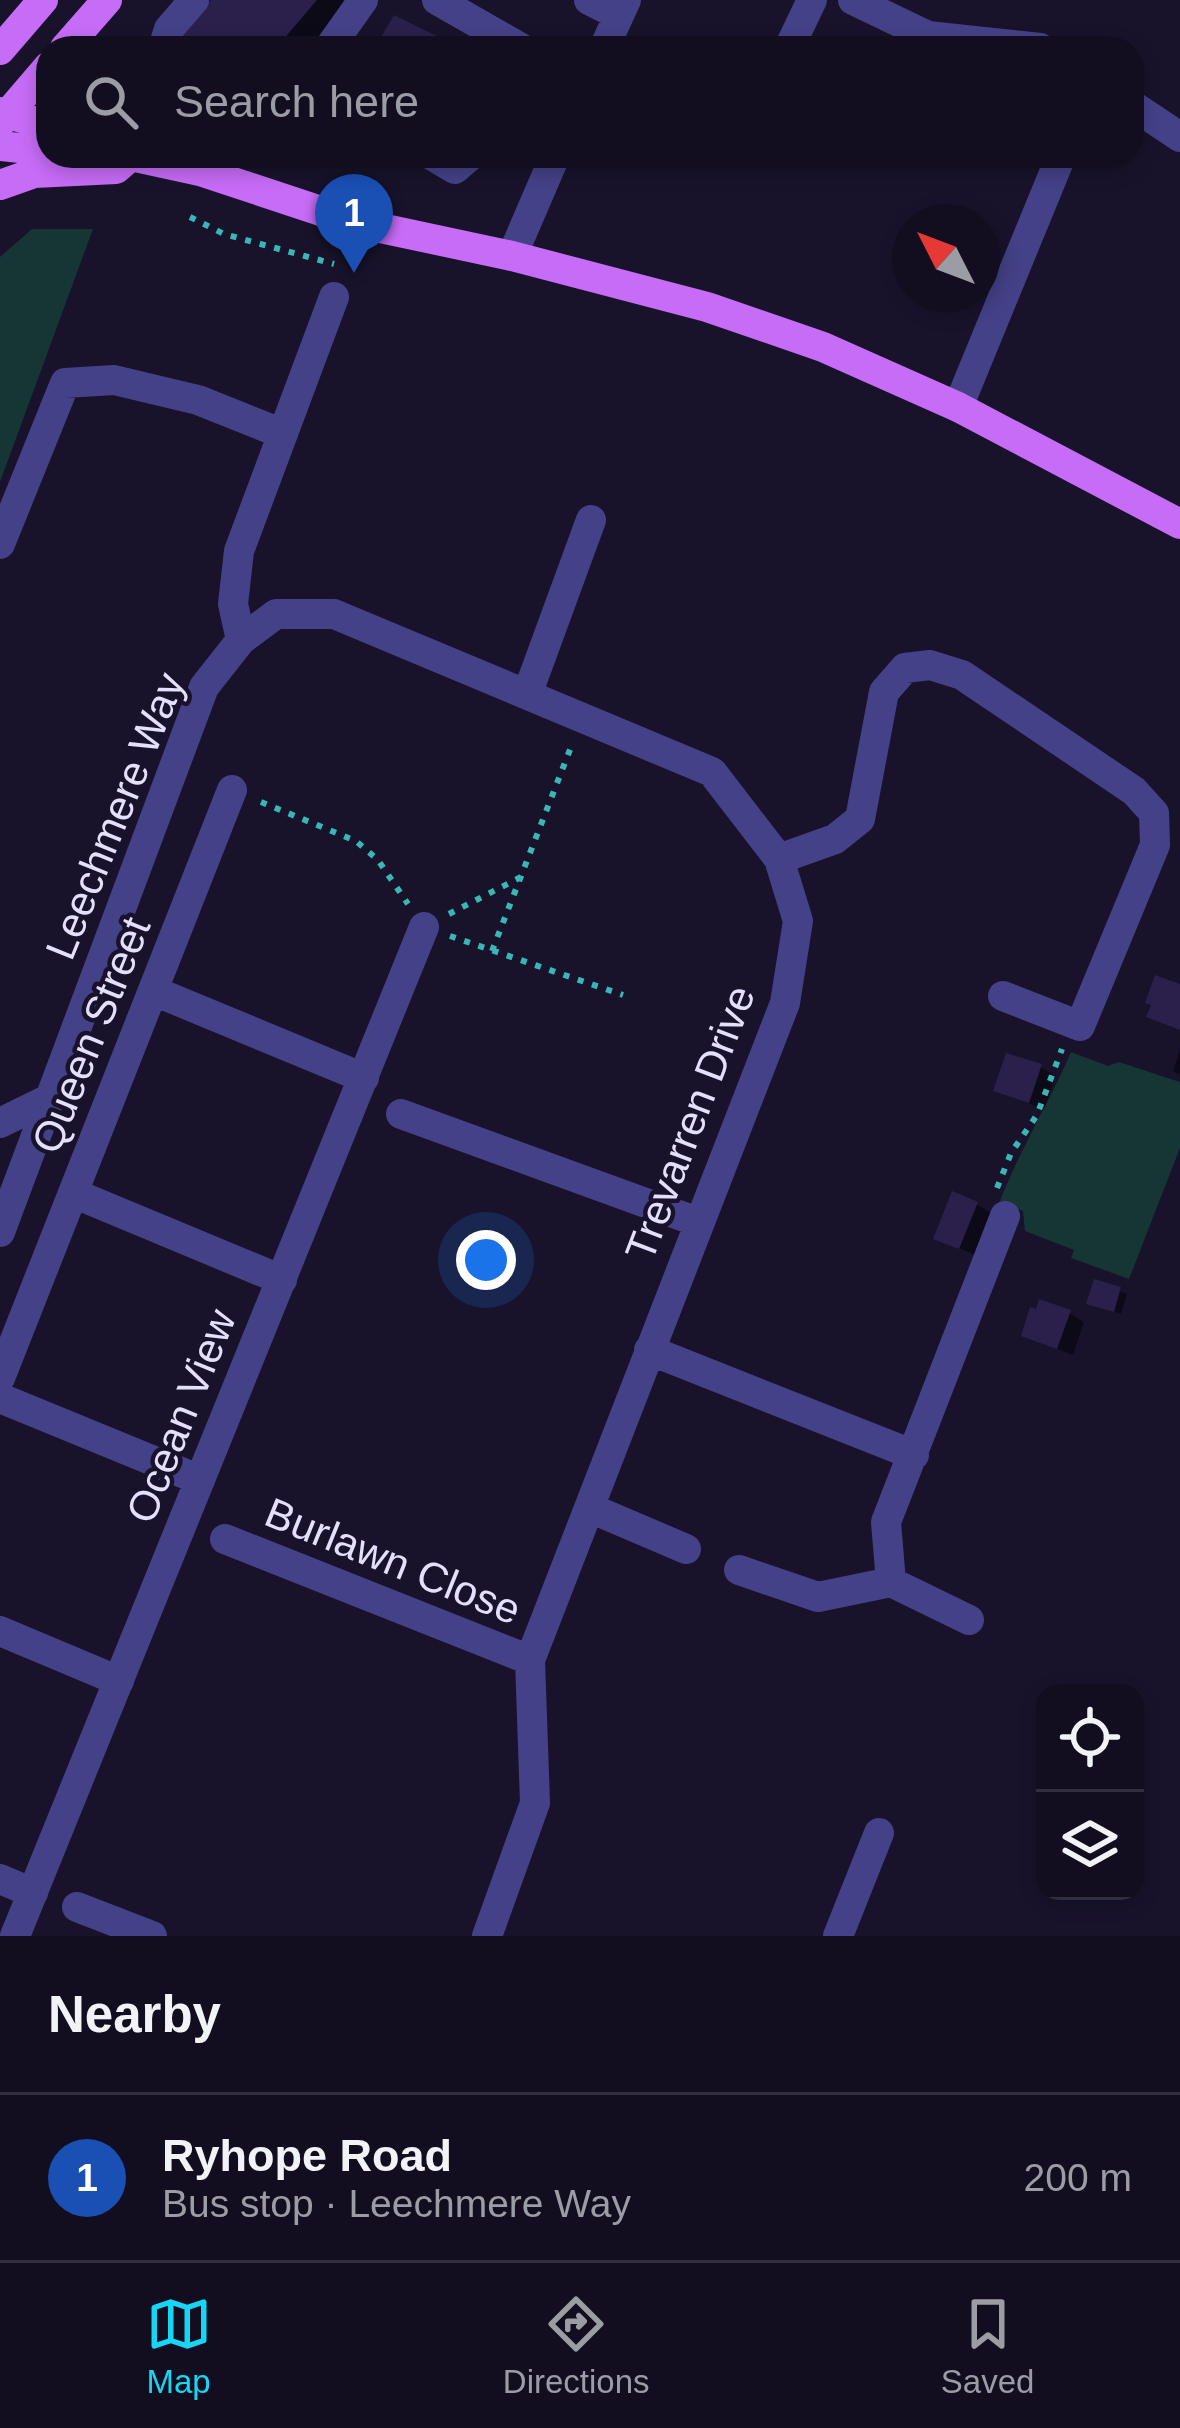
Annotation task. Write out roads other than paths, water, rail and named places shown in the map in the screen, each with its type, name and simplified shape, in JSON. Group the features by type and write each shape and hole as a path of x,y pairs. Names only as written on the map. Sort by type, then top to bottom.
{"main road":[{"path":"76,36 107,0"},
{"path":"0,50 40,2"},
{"path":"2,117 36,80"},
{"path":"2,117 36,123"},
{"path":"0,146 36,150"},
{"path":"0,185 64,168"},
{"path":"182,168 357,224 512,256 707,307 823,347 958,407 1180,524"}],"street":[{"path":"167,36 194,0"},
{"path":"337,36 363,0"},
{"path":"437,0 500,36"},
{"path":"589,0 622,8 609,36"},
{"path":"795,36 812,0"},
{"path":"853,0 928,36"},
{"path":"1144,113 1180,136"},
{"path":"512,256 550,168"},
{"path":"958,407 1056,168"},
{"path":"241,640 233,604 238,551 334,297"},
{"path":"0,544 65,383 114,380 198,400 283,434"},
{"path":"528,692 591,520"},
{"name":"Trevarren Drive","path":"241,640 276,614 334,614 712,772 779,859 798,921 785,1003 530,1660 535,1802 487,1936"},
{"name":"Leechmere Way","path":"0,1232 204,687 241,640"},
{"path":"779,859 835,839 860,819 884,692 905,668 930,665 962,675 1134,790 1154,813 1155,845 1080,1026 1003,996"},
{"name":"Queen Street","path":"0,1378 232,790"},
{"name":"Ocean View","path":"15,1936 424,927"},
{"path":"154,991 364,1078"},
{"path":"0,1123 51,1098"},
{"path":"401,1114 698,1222"},
{"path":"74,1193 282,1280"},
{"path":"891,1582 886,1522 1006,1216"},
{"path":"649,1350 914,1455"},
{"path":"0,1398 200,1480"},
{"path":"590,1508 686,1550"},
{"name":"Burlawn Close","path":"225,1539 530,1660"},
{"path":"739,1570 818,1597 891,1582 968,1620"},
{"path":"0,1631 118,1681"},
{"path":"838,1936 879,1833"},
{"path":"0,1879 32,1893"},
{"path":"77,1907 152,1936"}],"place":[{"name":"Ryhope Road","path":"354,273"}]}
